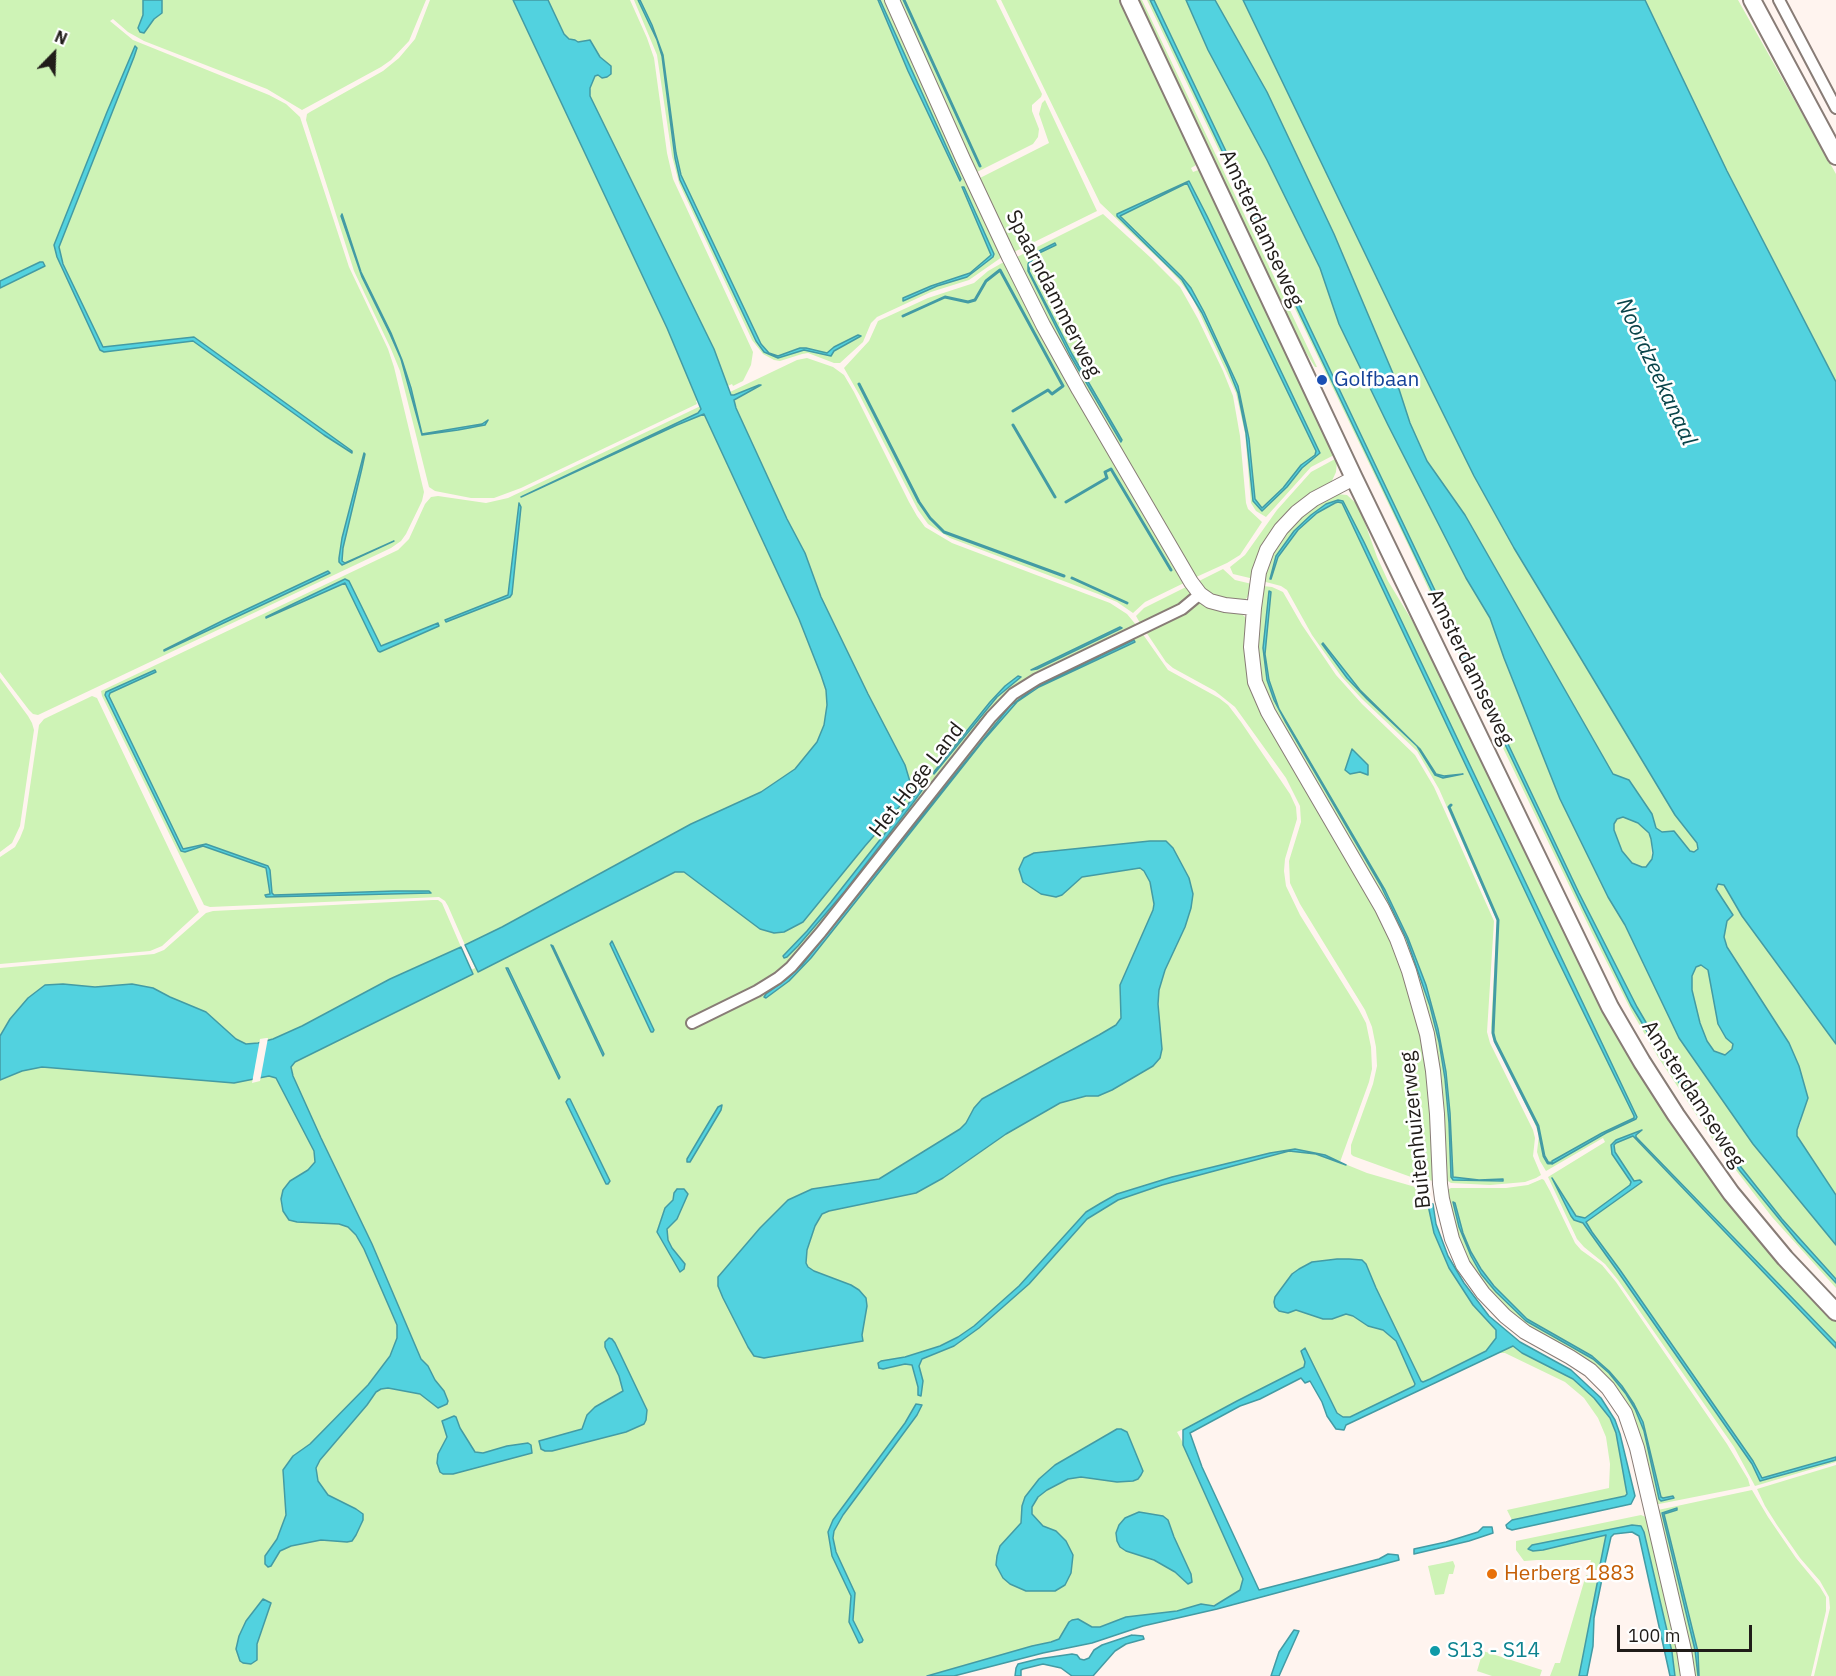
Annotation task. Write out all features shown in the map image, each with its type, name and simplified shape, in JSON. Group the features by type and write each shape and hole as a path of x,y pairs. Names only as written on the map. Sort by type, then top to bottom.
{"main road":[{"name":"Amsterdamseweg","path":"1129,0 1354,478 1584,955 1625,1033 1676,1115 1731,1193 1785,1258 1836,1312"},
{"path":"1752,0 1836,156"}],"street":[{"name":"Spaarndammerweg","path":"892,0 963,159 1043,325 1139,494 1200,594"},
{"path":"1779,0 1836,108"},
{"name":"Buitenhuizerweg","path":"1354,478 1306,504 1281,529 1269,546 1257,583 1254,608 1252,660 1255,682 1262,702 1382,909 1397,939 1416,992 1427,1034 1437,1114 1440,1192 1452,1239 1470,1275 1493,1304 1525,1332 1590,1370 1621,1405 1628,1421 1637,1448 1688,1676"},
{"path":"1200,594 1216,603 1254,608"},
{"name":"Het Hoge Land","path":"692,1023 758,991 791,967 991,717 1013,694 1037,679 1182,609 1200,594"}],"green space":[{"path":"0,0 426,0 409,41 391,60 302,110 267,89 144,41 128,32 113,19 110,21 133,40 269,95 286,104 300,117 349,267 388,349 394,367 424,492 406,534 391,548 38,715 29,710 0,672"},
{"path":"430,0 630,0 654,58 667,153 673,179 753,352 751,365 743,381 696,401 697,404 521,488 494,498 471,498 435,491 429,487 400,371 354,271 306,120 307,114 383,71 399,58 415,39"},
{"path":"634,0 888,0 1002,257 969,280 931,292 877,317 871,323 863,342 840,363 808,353 780,361 763,354 752,340 679,183 672,156 657,55"},
{"path":"898,0 996,0 1042,94 1032,105 1039,129 1038,137 1033,144 975,173"},
{"path":"1001,0 1123,0 1198,164 1191,168 1193,172 1201,169 1334,455 1311,467 1266,517 1256,511 1251,503 1245,433 1236,393 1193,299 1165,265 1100,203"},
{"path":"1134,0 1142,0 1317,367 1290,327"},
{"path":"1147,0 1186,0 1208,50 1267,160 1320,268 1339,324 1466,578 1490,618 1560,799 1608,897 1625,925 1679,1038 1753,1144 1836,1245 1836,1288 1772,1217 1715,1143 1658,1057 1632,1012 1477,694"},
{"path":"1215,0 1243,0 1474,476 1514,548 1675,815 1697,843 1697,852 1690,851 1674,831 1662,833 1656,828 1652,814 1629,780 1613,774 1465,515 1427,461 1410,423 1397,383 1334,234 1267,92"},
{"path":"1645,0 1738,0 1836,174 1836,382 1727,171"},
{"path":"1045,100 1097,211 1014,252 978,179 1049,143 1039,114"},
{"path":"1103,214 1180,287 1198,319 1233,396 1240,436 1246,503 1248,509 1262,522 1240,555 1194,578 1082,388 1015,258"},
{"path":"1002,263 1006,263 1186,582 1145,602 1133,613 1117,602 1098,594 950,538 928,524 918,510 844,368 869,341 878,321 928,298 974,283"},
{"path":"807,358 833,367 844,375 909,502 925,527 952,543 1110,603 1127,614 1137,626 1022,683 774,985 998,715 1026,688 1142,633 1168,670 1228,705 1290,794 1296,807 1297,819 1285,859 1286,886 1300,915 1366,1023 1371,1047 1372,1069 1369,1082 1340,1162 1367,1173 1429,1191 1439,1239 1463,1286 1501,1331 1492,1352 1345,1423 1336,1420 1312,1375 1304,1373 1177,1432 1198,1470 1254,1594 937,1676 0,1676 0,968 154,954 164,950 206,913 213,911 438,900 442,903 471,970 475,968 448,906 439,897 210,907 204,905 101,691 398,550 409,539 425,504 431,497 486,503 508,498 797,360"},
{"path":"1335,459 1337,461 1336,472 1331,483 1310,497 1254,579 1233,574 1230,567 1245,555 1277,510 1311,472"},
{"path":"1337,494 1347,495 1359,506 1388,581 1422,637 1619,1033 1836,1320 1836,1462 1755,1486 1734,1447 1618,1280 1605,1264 1577,1239 1548,1177 1605,1142 1603,1138 1546,1171 1540,1161 1537,1152 1539,1135 1535,1124 1492,1036 1497,921 1439,789 1417,751 1341,676 1312,635 1287,590 1262,581 1271,550 1304,511"},
{"path":"1223,569 1235,580 1252,584 1250,594 1244,601 1212,597 1197,582"},
{"path":"1188,586 1191,591 1187,601 1140,623 1136,616 1144,608"},
{"path":"1263,586 1283,592 1336,675 1362,704 1415,755 1434,787 1494,921 1487,1032 1490,1043 1533,1130 1535,1138 1533,1156 1541,1175 1536,1178 1525,1182 1490,1185 1451,1183 1445,1179 1416,980 1263,693 1255,653"},
{"path":"1199,603 1240,612 1247,619 1249,667 1371,896 1403,965 1429,1066 1434,1181 1411,1177 1351,1154 1351,1145 1373,1084 1377,1066 1376,1047 1372,1027 1365,1010 1300,904 1290,883 1289,861 1301,822 1300,806 1286,778 1235,707 1215,691 1173,668 1166,662 1146,632"},
{"path":"0,678 28,716 34,730 20,826 12,843 0,852"},
{"path":"92,696 97,698 199,912 162,946 150,951 0,964 0,857 15,847 24,828 39,725 44,719"},
{"path":"1623,817 1645,828 1651,838 1652,859 1646,867 1632,863 1622,851 1614,824 1617,819"},
{"path":"1720,883 1724,885 1742,916 1836,1044 1836,1195 1797,1136 1801,1122 1789,1043 1727,947 1724,937 1727,921 1733,915 1716,889"},
{"path":"1701,965 1708,970 1718,1024 1726,1038 1733,1044 1732,1049 1725,1055 1714,1051 1700,1023 1692,990 1692,976 1696,967"},
{"path":"1542,1179 1575,1243 1602,1265 1616,1282 1727,1444 1750,1486 1655,1504 1622,1400 1535,1334 1490,1296 1465,1259 1445,1191 1451,1188 1506,1188 1528,1185"},
{"path":"1513,1346 1573,1379 1594,1398 1610,1419 1616,1433 1627,1492 1625,1496 1512,1520 1507,1510 1609,1488 1610,1464 1606,1437 1598,1418 1584,1398 1565,1382 1505,1353 1493,1353"},
{"path":"1836,1465 1836,1676 1814,1676 1830,1608 1829,1597 1820,1581 1800,1558 1777,1525 1757,1489"},
{"path":"1752,1490 1796,1558 1826,1597 1826,1611 1811,1676 1691,1676 1658,1510"},
{"path":"1641,1515 1648,1518 1684,1676 1675,1676 1672,1652 1643,1529 1532,1545 1543,1550 1606,1535 1599,1570 1588,1570 1591,1560 1524,1561 1516,1550 1516,1541"},
{"path":"1453,1561 1455,1566 1453,1574 1449,1574 1444,1594 1435,1595 1428,1566"},
{"path":"1586,1575 1598,1579 1579,1676 1550,1676 1555,1663 1560,1663"},
{"path":"1483,1651 1542,1670 1540,1676 1492,1676 1477,1671"}],"water":[{"path":"143,0 162,0 162,13 154,19 144,33 138,28 143,15"},
{"path":"513,0 548,0 564,34 569,39 578,42 590,40 600,57 611,66 611,74 607,77 595,76 590,88 590,96 714,349 731,395 761,385 734,400 736,408 805,553 821,597 905,765 911,785 908,796 803,922 784,932 774,933 760,929 684,872 675,872 478,972 465,945 691,824 761,792 795,769 817,742 824,725 827,705 826,690 799,619 704,414 521,497 698,413 701,409 667,328"},
{"path":"638,0 652,25 663,55 681,175 761,344 769,353 778,356 800,348 827,353 858,335 861,336 834,351 831,356 804,350 778,358 764,352 756,341 680,180 675,158 662,56"},
{"path":"878,0 880,0 960,181 908,71"},
{"path":"1150,0 1154,0 1579,893 1637,1007 1661,1048 1737,1162 1782,1219 1836,1279 1836,1283 1798,1242 1740,1171 1671,1071 1631,1005"},
{"name":"Noordzeekanaal","path":"1186,0 1215,0 1267,92 1334,234 1397,383 1410,423 1427,461 1465,515 1613,774 1629,780 1652,814 1656,828 1662,832 1674,831 1690,851 1694,852 1698,849 1697,843 1675,815 1514,548 1474,476 1243,0 1645,0 1727,171 1836,382 1836,1044 1742,916 1724,885 1718,884 1716,889 1733,915 1727,921 1724,937 1727,947 1789,1043 1799,1066 1808,1098 1797,1136 1836,1195 1836,1245 1753,1144 1679,1038 1625,925 1608,897 1560,799 1490,618 1466,578 1388,425 1339,324 1320,268 1267,160 1208,50","holes":["1623,817 1638,823 1649,833 1653,853 1646,867 1632,863 1622,851 1614,824 1617,819","1701,965 1708,970 1718,1024 1726,1038 1733,1044 1732,1049 1725,1055 1714,1051 1700,1023 1692,990 1692,976 1696,967"]},
{"path":"135,46 137,48 134,57 59,247 63,264 103,347 194,337 352,453 193,341 104,352 100,350 57,257 54,245"},
{"path":"1189,181 1207,216 1320,453 1302,468 1287,487 1262,511 1253,501 1246,433 1238,393 1202,313 1182,280 1117,214","holes":["1187,183 1316,451 1315,455 1301,465 1283,488 1262,508 1255,499 1249,439 1238,386 1204,312 1191,288 1181,276 1120,216"]},
{"path":"962,187 964,187 994,254 993,257 967,277 937,286 903,301 903,298 931,286 970,273 991,255"},
{"path":"342,214 361,272 402,360 422,434 482,424 488,420 485,425 422,435 401,359 362,277"},
{"path":"1055,243 1056,245 1035,255 1029,271 1072,354 1122,440 1121,442 1070,355 1028,271 1028,264 1033,254"},
{"path":"43,262 45,266 0,288 0,281"},
{"path":"364,453 342,561 345,563 394,541 342,565 339,558 342,538"},
{"path":"1338,500 1343,501 1364,542 1637,1117 1552,1164 1552,1161 1634,1116 1551,946 1342,503 1335,503 1317,513 1298,530 1278,557 1270,579 1276,556 1294,531 1326,504"},
{"path":"519,503 521,507 512,594 510,597 446,622 445,620 508,595"},
{"path":"328,571 330,573 164,651 224,620"},
{"path":"345,579 349,581 381,646 438,623 439,626 380,652 345,583 266,618"},
{"path":"1269,591 1271,592 1265,654 1269,680 1279,709 1385,890 1408,938 1426,985 1438,1029 1446,1072 1453,1177 1479,1180 1503,1179 1503,1181 1453,1180 1451,1177 1445,1079 1430,1006 1407,940 1381,886 1285,721 1274,700 1267,680 1263,648"},
{"path":"1120,627 1122,628 1031,670"},
{"path":"1134,640 1135,642 1039,687 1017,702 983,741 811,958 789,981 766,998 764,997 802,965 1010,706 1036,687"},
{"path":"1323,643 1360,690 1416,745 1347,678"},
{"path":"155,670 156,672 110,693 109,696 183,849 206,844 268,866 274,895 395,891 429,891 431,893 266,897 265,895 270,894 266,868 203,846 185,852 181,851 105,695 106,692"},
{"path":"1018,676 1021,677 997,697 934,774 990,702"},
{"path":"1417,746 1436,774 1444,776 1463,774 1443,778 1435,775"},
{"path":"1352,749 1368,765 1368,775 1360,772 1350,774 1345,770"},
{"path":"927,780 928,782 913,803 845,891 798,946 784,958 783,956 831,902"},
{"path":"1166,841 1173,848 1189,878 1193,894 1185,927 1165,970 1159,990 1162,1049 1160,1058 1153,1066 1112,1090 1098,1096 1086,1096 1060,1103 1006,1134 943,1178 916,1193 822,1214 815,1226 807,1250 806,1263 814,1271 851,1285 866,1298 863,1341 764,1358 754,1356 723,1298 718,1286 718,1277 760,1228 788,1200 812,1189 879,1179 960,1129 982,1099 1099,1035 1116,1025 1121,1018 1120,985 1154,904 1150,882 1144,871 1140,868 1082,877 1062,895 1056,897 1041,894 1023,882 1019,869 1024,858 1034,853"},
{"path":"612,941 654,1030 653,1032 610,944"},
{"path":"551,945 604,1054 603,1056"},
{"path":"461,947 473,974 295,1062 291,1067 321,1138 372,1244 421,1359 428,1366 448,1401 447,1404 438,1408 420,1394 388,1388 376,1392 320,1460 316,1468 318,1481 328,1495 363,1514 363,1520 356,1535 352,1541 347,1542 321,1540 291,1546 280,1551 268,1567 265,1564 265,1556 277,1539 286,1515 283,1470 293,1456 310,1444 368,1385 390,1356 397,1338 397,1325 364,1249 348,1227 339,1224 297,1222 289,1220 283,1211 281,1199 283,1190 290,1181 308,1170 315,1162 314,1151 276,1078 269,1076 234,1083 42,1067 22,1071 0,1080 0,1036 10,1019 28,998 45,985 95,987 132,984 153,988 206,1012 236,1039 246,1044 258,1043 302,1026 390,979"},
{"path":"506,968 508,968 559,1079"},
{"path":"568,1099 610,1181 608,1184 566,1102"},
{"path":"722,1105 690,1162 687,1162 718,1107"},
{"path":"1642,1130 1636,1137 1836,1343 1836,1348 1633,1136 1616,1143 1615,1152 1634,1181 1642,1182 1586,1222 1753,1461 1762,1478 1836,1457 1836,1460 1760,1481 1752,1464 1616,1269 1583,1223 1574,1220 1571,1216 1552,1178 1576,1216 1585,1218 1630,1185 1631,1182 1612,1154 1611,1145 1616,1140"},
{"path":"1295,1149 1325,1155 1346,1165 1316,1154 1289,1151 1162,1185 1118,1200 1087,1219 1029,1284 979,1328 954,1346 922,1359 919,1366 923,1381 921,1396 918,1395 912,1365 879,1368 878,1363 881,1361 905,1357 940,1346 974,1326 1019,1286 1086,1212 1117,1194 1172,1177"},
{"path":"677,1189 684,1189 688,1194 677,1219 667,1229 668,1240 672,1248 685,1264 684,1269 680,1272 657,1232 665,1208 673,1200"},
{"path":"1453,1202 1471,1252 1494,1286 1527,1319 1592,1356 1609,1371 1622,1386 1643,1422 1661,1497 1673,1496 1674,1498 1661,1501 1659,1499 1644,1431 1626,1394 1609,1373 1593,1359 1526,1321 1496,1292 1481,1274 1471,1256 1459,1227"},
{"path":"1433,1204 1436,1224 1448,1256 1464,1283 1489,1316 1520,1342 1571,1370 1601,1398 1615,1420 1620,1434 1635,1496 1631,1504 1512,1530 1507,1528 1506,1525 1512,1520 1627,1494 1616,1433 1610,1418 1594,1398 1573,1379 1513,1346 1346,1425 1344,1430 1336,1429 1310,1381 1305,1383 1301,1378 1260,1399 1240,1406 1190,1433 1202,1467 1259,1590 1379,1559 1388,1554 1398,1555 1399,1560 1217,1609 1143,1626 1092,1643 954,1676 927,1676 1059,1639 1072,1620 1078,1619 1092,1627 1100,1627 1126,1617 1177,1611 1201,1604 1214,1606 1240,1590 1243,1579 1183,1445 1183,1430 1304,1367 1305,1362 1301,1351 1305,1348 1337,1413 1343,1417 1350,1417 1414,1386 1396,1341 1383,1330 1368,1326 1346,1314 1332,1319 1323,1319 1296,1310 1288,1313 1279,1311 1275,1307 1275,1297 1292,1274 1312,1262 1349,1259 1362,1260 1366,1264 1421,1381 1430,1379 1486,1351 1496,1338 1496,1330 1473,1305 1449,1268 1434,1233 1428,1205"},
{"path":"609,1338 615,1343 647,1410 644,1424 626,1432 552,1451 541,1449 539,1441 582,1429 587,1415 595,1407 623,1391 619,1376 605,1347 605,1342"},
{"path":"916,1404 922,1405 917,1415 843,1515 834,1531 836,1552 855,1593 853,1620 863,1640 859,1643 849,1622 851,1596 832,1556 828,1532 833,1520 905,1423"},
{"path":"454,1416 475,1452 483,1453 528,1443 531,1445 532,1453 453,1474 443,1474 437,1463 438,1454 447,1437 442,1421"},
{"path":"1117,1429 1127,1432 1143,1471 1141,1475 1133,1481 1117,1482 1081,1477 1068,1479 1038,1497 1032,1507 1032,1514 1043,1526 1056,1531 1066,1541 1073,1555 1071,1573 1065,1585 1055,1591 1026,1591 1010,1584 1003,1578 996,1565 997,1556 1000,1546 1021,1523 1025,1497 1039,1479 1055,1465"},
{"path":"1677,1508 1677,1510 1664,1514 1698,1652 1699,1676 1695,1650 1662,1513"},
{"path":"1139,1512 1163,1516 1168,1520 1191,1574 1192,1582 1188,1584 1175,1572 1154,1560 1120,1547 1116,1533 1119,1525 1125,1518"},
{"path":"1632,1525 1641,1526 1644,1532 1672,1652 1675,1676 1670,1676 1639,1536 1632,1532 1614,1534 1611,1537 1603,1572 1599,1570 1606,1535 1543,1550 1528,1549 1532,1545"},
{"path":"1483,1527 1492,1527 1493,1533 1414,1554 1414,1549 1478,1532"},
{"path":"1598,1579 1602,1579 1594,1618 1593,1646 1587,1676 1579,1676"},
{"path":"263,1599 271,1603 257,1644 257,1660 251,1664 243,1663 236,1649 239,1636 246,1621"},
{"path":"1294,1630 1299,1631 1279,1676 1271,1676 1279,1652"},
{"path":"1132,1635 1143,1636 1144,1639 1126,1644 1115,1651 1093,1676 1072,1676 1061,1668 1043,1664 1023,1669 1021,1676 1015,1676 1018,1664 1072,1654 1084,1660 1102,1645"}],"pier":[{"path":"268,1038 260,1081 252,1083 260,1039"}],"waterway":[{"path":"904,0 980,166"},
{"path":"903,316 945,297 968,302 975,300 986,281 1000,270 1063,386 1052,394 1048,390 1013,411"},
{"path":"859,384 919,502 944,532 1064,576"},
{"path":"1013,425 1055,497"},
{"path":"1066,502 1107,478 1105,472 1111,469 1171,570"},
{"path":"1072,578 1127,603"},
{"path":"1451,805 1449,807 1498,920 1493,1033 1495,1041 1538,1126 1544,1156 1548,1163 1551,1163"}],"place":[{"name":"Golfbaan","path":"1322,380"},
{"name":"Herberg 1883","path":"1492,1574"},
{"name":"S13 - S14","path":"1435,1651"}]}
